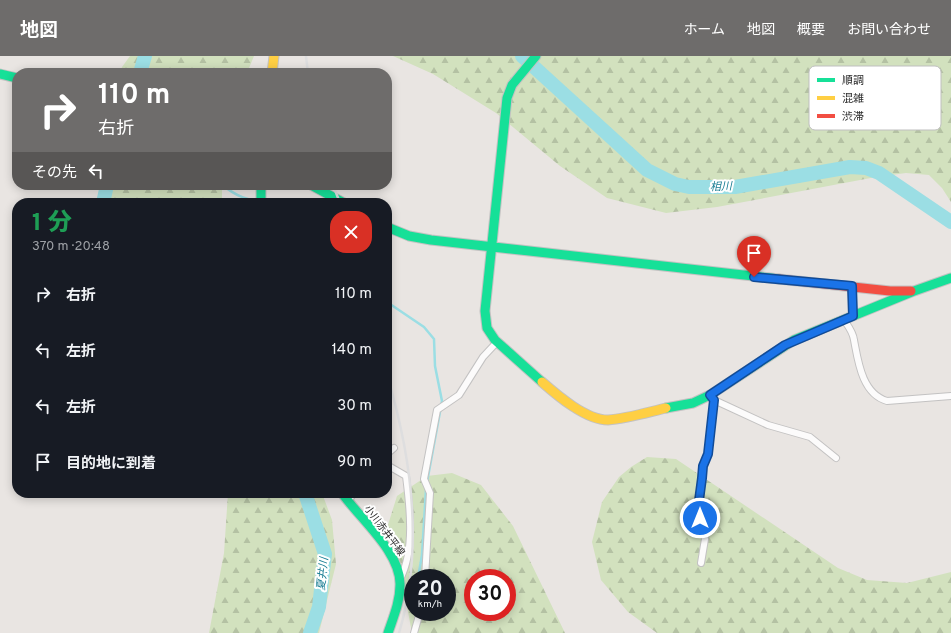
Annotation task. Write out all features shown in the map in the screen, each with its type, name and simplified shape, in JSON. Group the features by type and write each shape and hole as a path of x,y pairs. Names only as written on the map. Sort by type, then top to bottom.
{"street":[{"path":"273,68 274,56"},
{"path":"536,56 512,85 507,98 485,298 485,317 489,331 497,342 557,395 599,419 608,420 680,406 712,398 785,345 914,291 951,278"},
{"path":"0,74 12,77"},
{"path":"320,190 335,198"},
{"path":"392,229 416,238 491,247 890,291 914,291"},
{"path":"852,286 849,318 857,361 862,374 874,393 880,399 887,400 951,396"},
{"path":"426,569 430,493 424,479 439,409 459,395 483,356 497,342"},
{"path":"712,398 768,425 810,437 836,458"},
{"path":"701,562 705,539 698,508 703,466 708,454 712,398"},
{"path":"392,468 406,476 410,501 408,562 400,579"},
{"name":"小川赤井平線","path":"346,498 396,564 400,579 396,608 388,633"},
{"path":"414,633 417,621"}],"green space":[{"path":"130,56 254,56 249,68 122,67"},
{"path":"393,56 951,56 951,202 942,188 929,175 906,173 876,177 717,207 666,213 607,198 560,166 496,113 433,74"},
{"path":"101,190 222,190 222,198 101,198"},
{"path":"647,457 676,459 838,568 867,580 907,583 951,572 951,633 657,633 628,612 601,580 592,542 602,502 619,477"},
{"path":"452,473 481,485 513,526 565,633 412,633 410,621 456,621 456,569 404,569 404,593 392,556 387,528 397,496 427,476"},
{"path":"228,498 324,498 332,520 336,564 319,633 209,633 224,553"}],"waterway":[{"name":"夏井川","path":"141,68 145,56"},
{"name":"相川","path":"522,56 647,170 675,184 689,187 735,187 850,167 866,168 879,173 951,222"},
{"name":"夏井川","path":"104,198 106,190"},
{"path":"230,190 246,198"},
{"path":"392,305 424,327 434,339 435,366 442,401 427,482"},
{"path":"420,569 422,555 426,489"},
{"name":"夏井川","path":"307,498 325,554 319,607 310,633"}],"railway":[{"path":"306,56 307,68"},
{"path":"335,190 338,198"},
{"path":"392,392 403,439 408,471 412,504 413,536 407,601 399,633"}],"traffic: fast":[{"path":"536,56 512,85 507,98 485,311 487,328 495,340 542,382"},
{"path":"0,74 12,77"},
{"path":"261,190 261,198"},
{"path":"320,190 335,198"},
{"path":"392,229 409,236 431,240 779,279"},
{"path":"666,408 693,403 710,395 794,340 914,291 951,278"},
{"path":"346,498 387,548 399,573 399,598 388,633"}],"traffic: slow":[{"path":"273,68 274,56"},
{"path":"542,382 582,412 600,419 608,420 622,418 666,408"}],"traffic: jam":[{"path":"779,279 890,291 911,291"}],"route":[{"path":"700,518 698,508 703,466 708,454 714,400 710,395 794,340 853,316 852,286 754,277"}]}
